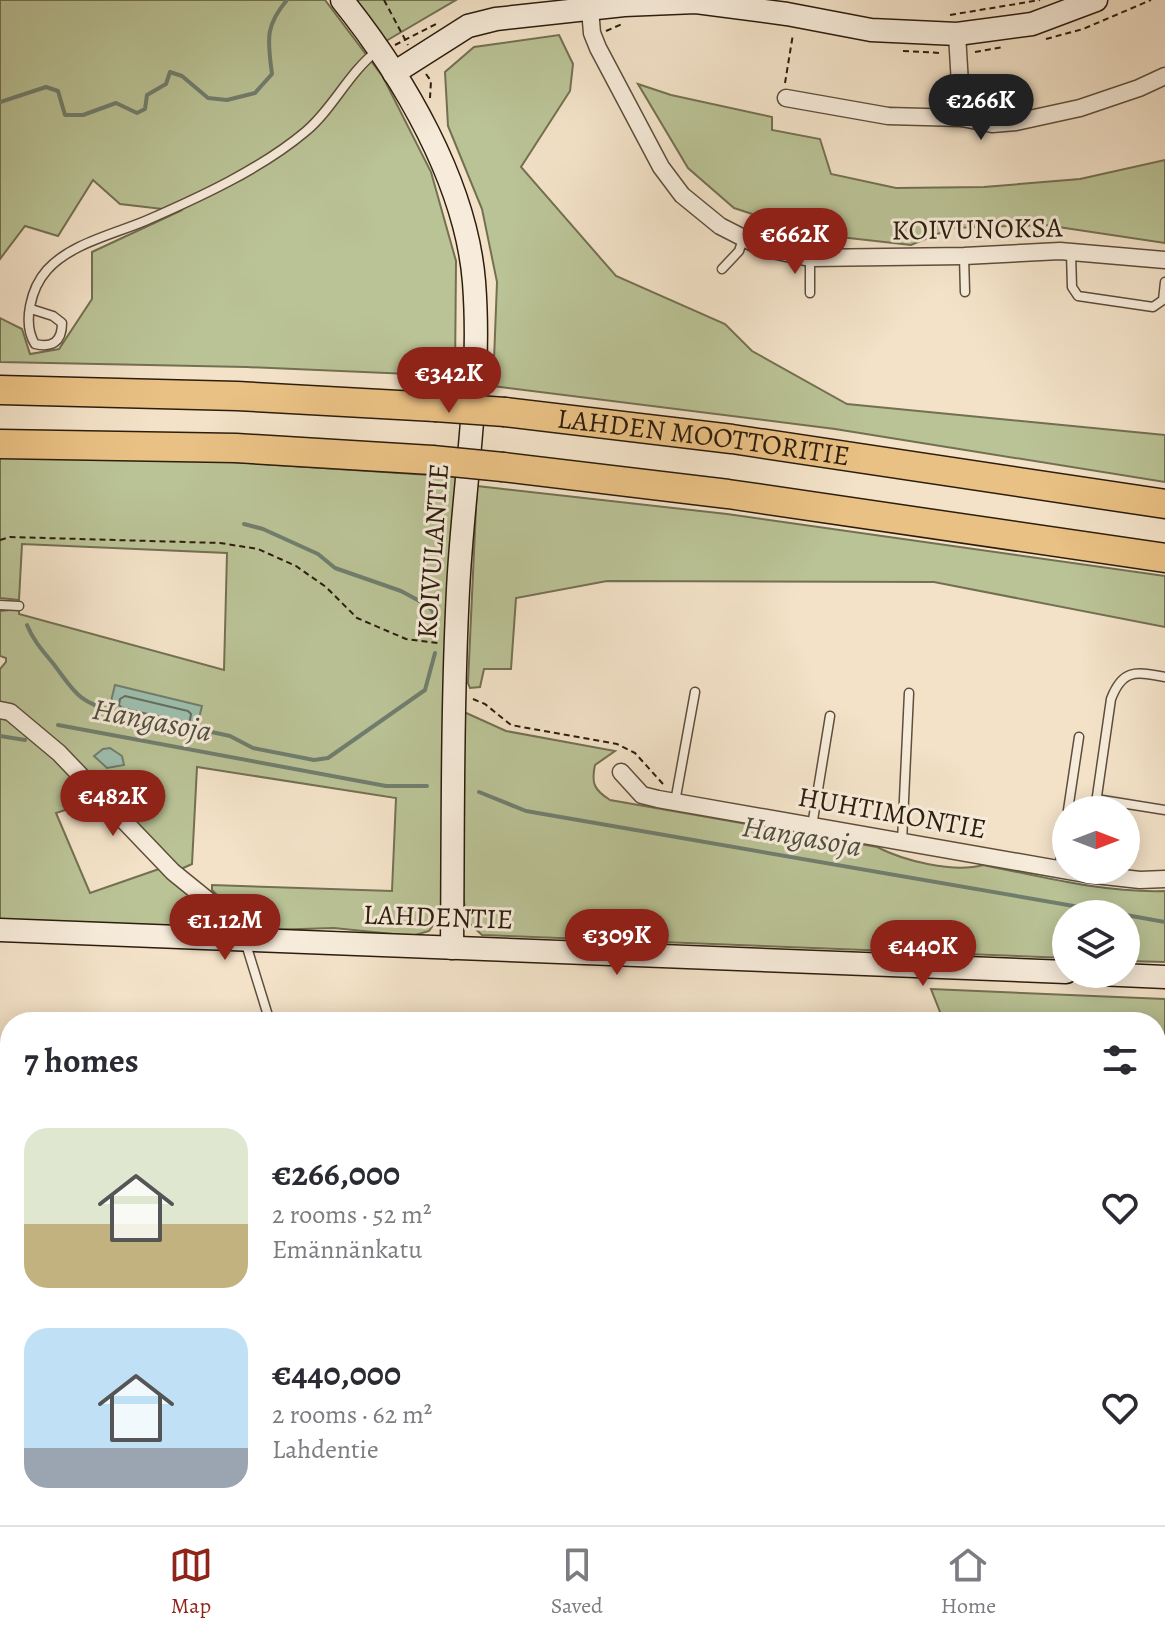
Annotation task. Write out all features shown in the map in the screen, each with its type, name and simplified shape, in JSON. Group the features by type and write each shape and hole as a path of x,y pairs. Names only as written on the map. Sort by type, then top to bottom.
{"highway":[{"name":"LAHDEN MOOTTORITIE","path":"0,390 237,396 505,412 732,439 1165,504"},
{"name":"LAHDEN MOOTTORITIE","path":"0,444 236,448 432,460 728,494 1165,558"}],"street":[{"name":"KOIVULANTIE","path":"342,0 394,73 441,162 461,217 474,279 476,378 458,589 452,948"},
{"path":"394,73 468,26 496,19 590,9 674,1 696,2 787,14 871,30 954,34 1032,24 1096,0"},
{"name":"KOIVUNOKSA","path":"590,9 592,33 661,167 682,195 720,226 763,248 810,258 1071,252 1165,260"},
{"path":"954,34 962,118"},
{"path":"786,98 888,116 962,118 992,124 1080,108 1165,76"},
{"path":"0,710 10,712 59,753 173,872 231,919 245,940"},
{"name":"HUHTIMONTIE","path":"621,772 642,795 676,795 812,826 1052,868"},
{"name":"HUHTIMONTIE","path":"1140,880 1165,879"},
{"name":"LAHDENTIE","path":"0,930 1052,971"},
{"path":"1140,976 1165,977"}],"lane":[{"path":"31,309 53,316 62,323 62,334 56,343 46,347 35,344 29,335 31,309 37,287 47,269 69,252 147,220 257,166 307,131 362,62 379,50"},
{"path":"722,269 739,251 743,239"},
{"path":"1071,252 1072,287 1078,296 1153,307 1163,300 1165,282"},
{"path":"964,256 965,292"},
{"path":"810,258 810,293"},
{"path":"0,605 19,606"},
{"path":"1096,796 1111,699 1116,685 1129,674 1165,677"},
{"path":"676,795 695,692"},
{"path":"902,842 909,693"},
{"path":"812,826 830,716"},
{"path":"1070,796 1079,737"},
{"path":"1140,806 1165,810"},
{"path":"245,940 267,1012"}],"path":[{"path":"902,50 954,34 1040,0"},
{"path":"1037,40 1083,29 1151,0"},
{"path":"592,33 613,30 627,21"},
{"path":"784,31 793,32 785,84 786,98"},
{"path":"954,34 1009,46"},
{"path":"0,540 10,537 220,543 258,549 296,566 326,587 357,618 406,639 441,644"},
{"path":"455,696 485,704 511,725 617,744 635,753 676,795"}],"shaded area":[{"path":"0,0 325,0 383,77 431,172 456,261 455,376 246,367 0,362 0,318 22,329 30,354 59,349 92,299 92,252 180,211 120,204 93,180 58,236 25,226 0,259"},
{"path":"352,0 456,0 386,41 377,37"},
{"path":"559,35 573,64 570,91 521,167 616,276 725,324 752,351 847,404 1165,435 1165,482 835,429 493,386 497,282 482,209 448,126 445,72 474,47"},
{"path":"638,84 671,95 772,117 772,130 820,139 831,174 896,188 984,187 1080,179 1165,160 1165,243 1045,225 952,228 911,245 813,234 734,208 688,168"},
{"path":"0,458 232,462 460,477 441,914 429,931 412,936 334,928 267,930 249,926 212,890 212,885 392,891 396,798 197,767 192,864 181,869 0,703 0,669 6,658 0,656 0,611 19,609 19,614 224,670 227,553 22,544 19,600 0,598"},
{"path":"477,486 727,514 1165,576 1165,627 934,582 607,581 516,598 511,669 484,669 480,687 470,688"},
{"path":"464,712 506,731 615,751 595,765 594,771 595,786 610,800 877,847 929,864 958,868 983,865 1052,879 1052,884 1165,891 1165,962 1140,961 1140,900 1052,900 1052,957 482,935 467,921 463,895"},
{"path":"0,715 52,752 95,800 56,813 90,893 162,868 216,913 215,921 209,928 0,920"},
{"path":"931,989 1165,999 1165,1012 940,1012"}],"water":[{"path":"115,685 202,706 195,734 108,713"},
{"path":"110,748 122,756 124,765 107,768 94,756"}],"waterway":[{"path":"0,102 46,87 58,91 65,115 83,115 116,103 137,113 145,109 147,95 166,84 170,72 182,76 208,98 227,100 255,93 272,74 269,35 274,18 287,0"},
{"path":"244,524 263,529 318,554 335,568 401,591 425,604 436,620 435,633"},
{"path":"27,625 38,645 77,694 92,704 114,711"},
{"path":"193,728 230,736 253,748 314,760 328,758 425,690 435,653"},
{"name":"Hangasoja","path":"58,725 386,786 427,786"},
{"name":"Hangasoja","path":"0,736 25,740"},
{"name":"Hangasoja","path":"479,792 526,811 1052,902"},
{"name":"Hangasoja","path":"1140,918 1165,922"}]}
